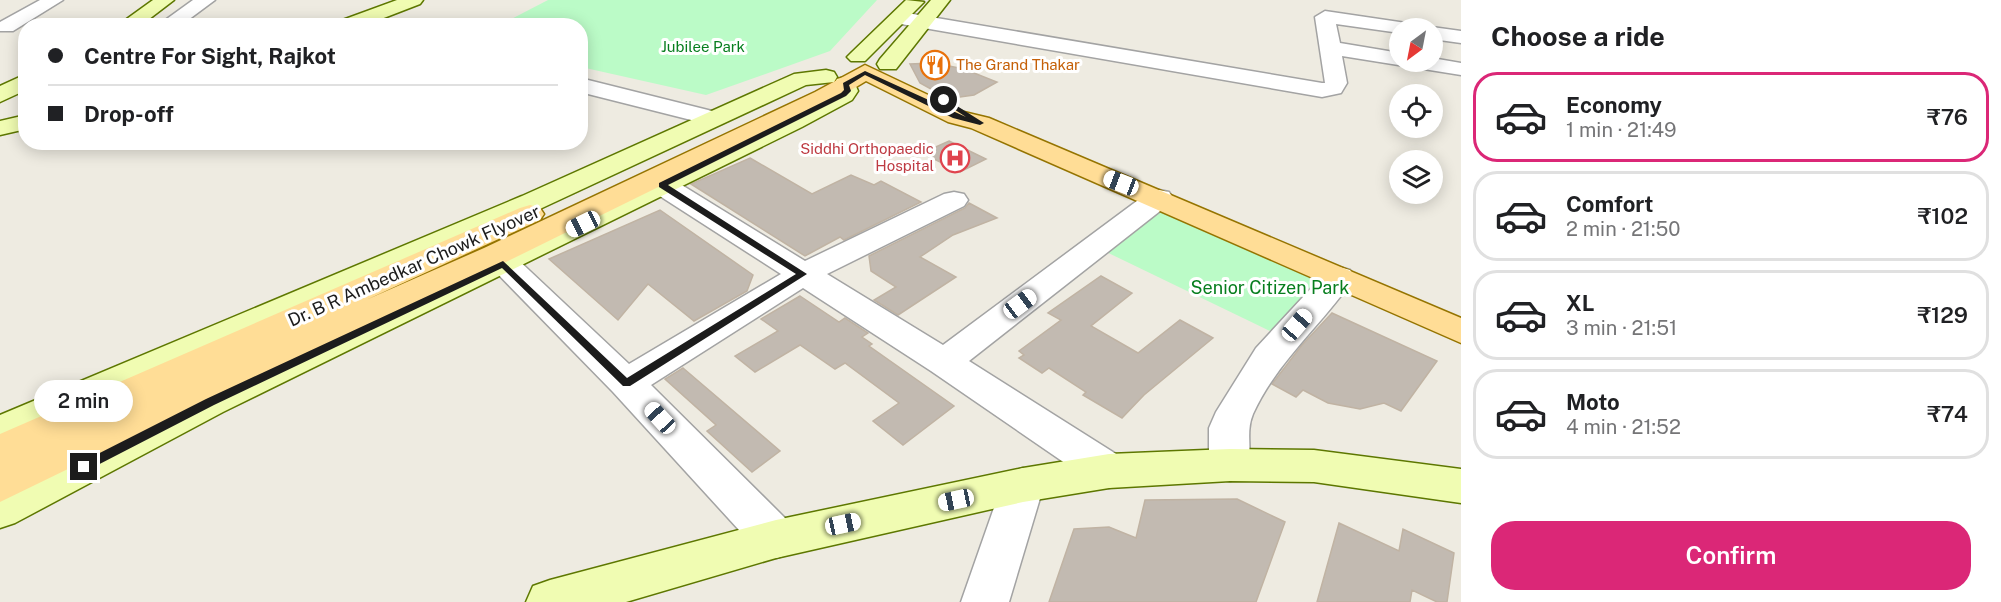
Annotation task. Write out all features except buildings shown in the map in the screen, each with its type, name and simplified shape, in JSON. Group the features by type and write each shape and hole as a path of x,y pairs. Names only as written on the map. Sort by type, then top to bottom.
{"main road":[{"path":"851,75 956,117 980,123 1160,198 1461,331"},
{"name":"Dr. B R Ambedkar Chowk Flyover","path":"0,451 639,166 851,75"},
{"name":"Dr. B R Ambedkar Chowk Flyover","path":"0,485 234,373 495,255 851,75"}],"street":[{"path":"22,18 54,0"},
{"path":"138,18 165,0"},
{"path":"178,18 206,0"},
{"path":"366,18 414,0"},
{"path":"389,18 435,0"},
{"path":"0,510 210,402 503,264 844,95 848,91 851,75 916,0"},
{"path":"0,432 511,211 711,118 802,79 851,75 924,22 940,0"},
{"path":"901,18 1322,90 1333,88 1336,83 1325,17 1389,26"},
{"path":"6,27 18,20"},
{"path":"1443,35 1461,37"},
{"path":"1330,48 1389,57"},
{"path":"1443,66 1461,69"},
{"path":"0,95 18,85"},
{"path":"588,87 711,118"},
{"path":"0,118 18,114"},
{"path":"0,128 18,124"},
{"path":"662,185 944,362 1109,471"},
{"path":"944,362 1160,198"},
{"path":"626,383 803,274 954,200"},
{"path":"503,264 626,383 776,539"},
{"path":"1230,465 1229,428 1235,412 1269,357 1339,277"},
{"path":"550,602 776,539 1023,486 1109,471 1230,465 1314,466 1461,486"},
{"path":"984,602 1023,486"}],"green space":[{"name":"Jubilee Park","path":"548,0 877,0 830,51 706,95 588,69 588,18 513,18"},
{"name":"Senior Citizen Park","path":"1159,198 1339,277 1278,335 1096,247"}],"place":[{"name":"The Grand Thakar","path":"935,65"},
{"name":"Siddhi Orthopaedic Hospital","path":"955,158"}],"route":[{"path":"84,467 210,402 503,264 626,383 803,274 662,185 844,95 848,91 845,84 865,72 956,117 980,123 944,100"}]}
